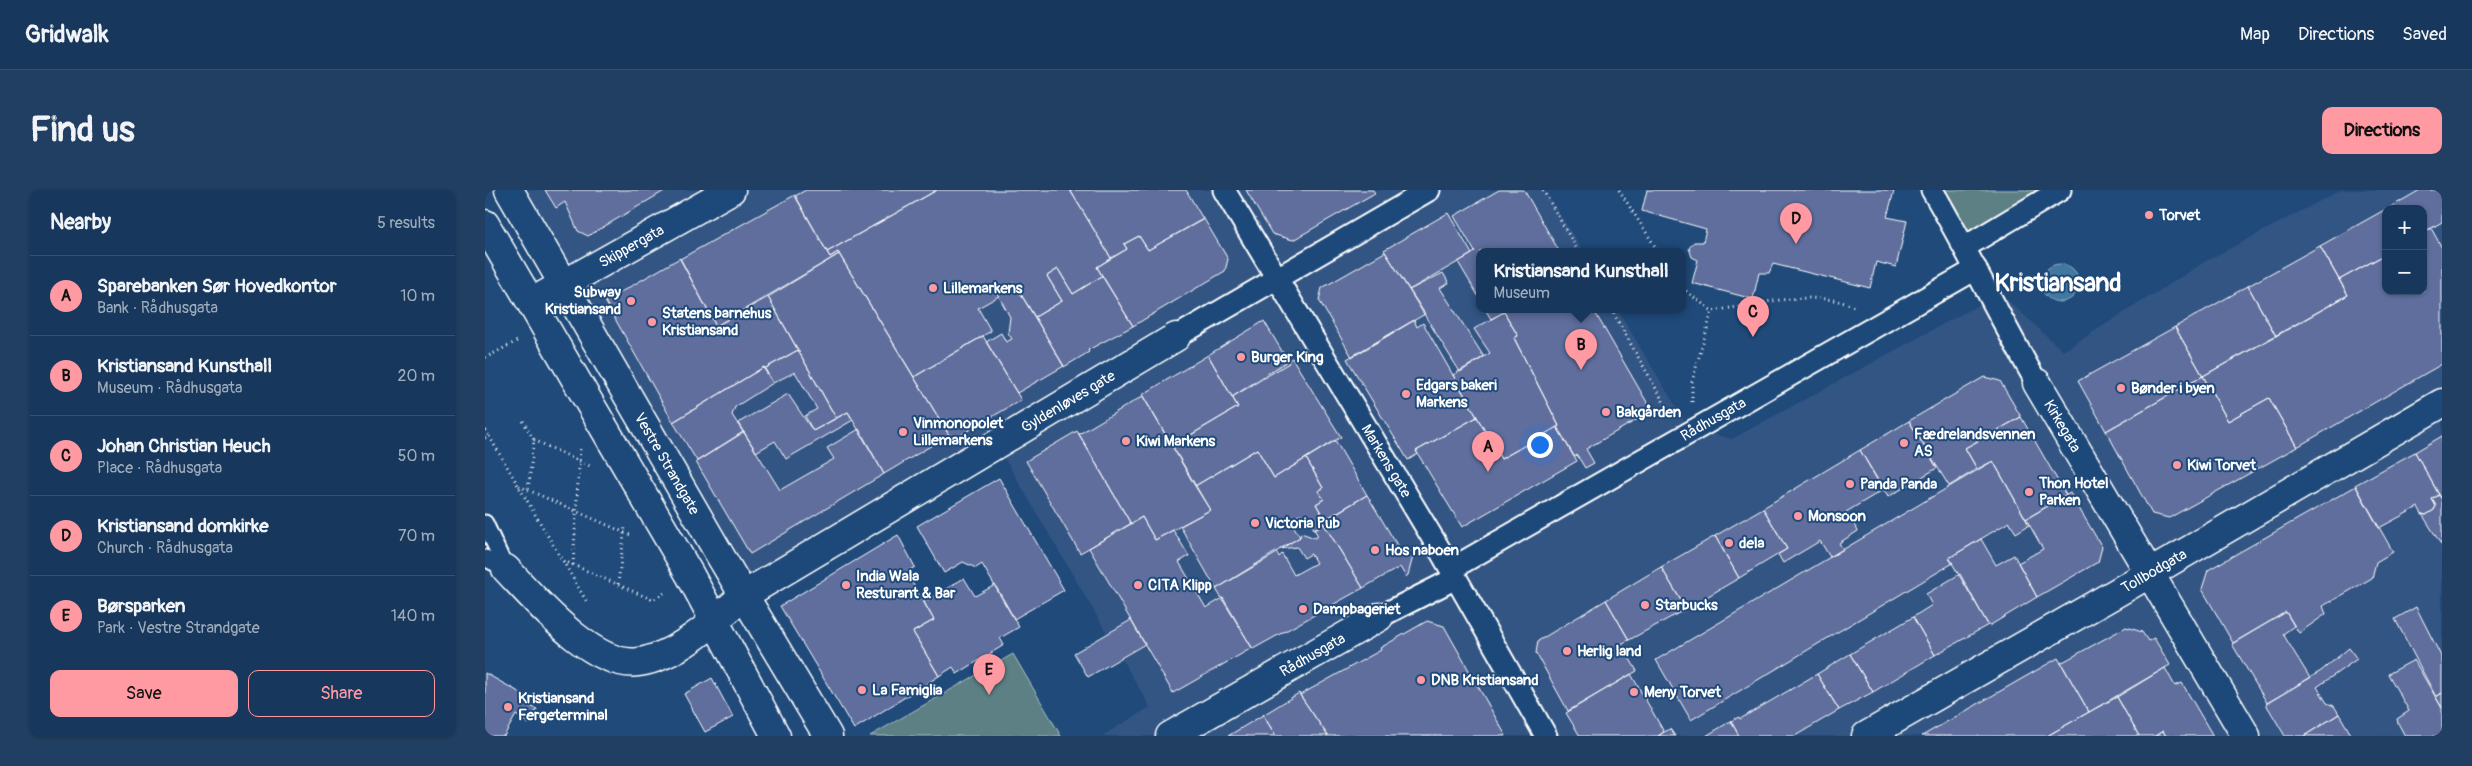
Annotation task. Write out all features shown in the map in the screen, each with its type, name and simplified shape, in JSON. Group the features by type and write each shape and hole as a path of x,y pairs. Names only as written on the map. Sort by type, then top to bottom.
{"main road":[{"name":"Vestre Strandgate","path":"509,190 828,736"},
{"name":"Skippergata","path":"532,302 731,190"},
{"path":"485,224 532,302 715,621 777,736"},
{"name":"Gyldenløves gate","path":"496,564 567,632 595,650 616,659 639,662 663,654 693,638 744,595 1175,337"},
{"name":"Kirkegata","path":"2037,383 2246,736"},
{"name":"Tollbodgata","path":"1866,736 2442,403"},
{"name":"Rådhusgata","path":"1170,736 1379,617"}],"street":[{"name":"Markens gate","path":"1224,190 1454,573 1546,736"},
{"name":"Gyldenløves gate","path":"1175,337 1429,190"},
{"name":"Kirkegata","path":"1933,190 2037,383"},
{"path":"1965,247 2060,190"},
{"name":"Rådhusgata","path":"1379,617 1977,269"}],"lane":[{"path":"485,523 496,564"}],"path":[{"path":"1543,190 1576,248"},
{"path":"1619,190 1656,248"},
{"path":"1686,291 1712,310 1816,296 1844,301 1858,309"},
{"path":"1693,405 1692,382 1712,310"},
{"path":"1613,313 1672,417"},
{"path":"485,358 519,340"},
{"path":"523,421 534,440 590,466"},
{"path":"485,430 487,437 588,604"},
{"path":"528,490 534,440"},
{"path":"573,565 580,449"},
{"path":"517,485 630,535"},
{"path":"618,584 625,527"},
{"path":"562,560 653,600 664,593"}],"shaded area":[{"path":"522,190 1544,190 1581,248 1476,248 1476,313 1619,313 1689,428 1732,439 2000,293 2063,351 2206,261 2341,190 2442,190 2442,736 1102,736 1150,707 998,447 745,579"},
{"path":"2060,264 2073,270 2079,283 2073,296 2060,302 2047,296 2041,283 2047,270"}],"green space":[{"path":"1935,190 2062,190 1966,241"},
{"path":"1013,654 1061,736 870,736"}],"building":[{"path":"545,190 666,190 588,236 578,231 565,202 556,208"},
{"path":"806,190 937,190 827,252 795,196"},
{"name":"Lillemarkens","path":"937,190 1070,190 1111,258 1097,267 1102,276 1073,294 1058,269 1047,276 1062,301 1035,317 1014,283 997,293 999,296 978,308 991,331 914,377 838,252 830,257 827,252"},
{"path":"1070,190 1186,190 1203,219 1148,250 1139,236 1124,244 1127,249 1111,258"},
{"path":"1246,190 1373,190 1375,193 1293,240 1272,234"},
{"path":"1499,190 1524,190 1557,248 1476,248 1476,292 1458,262 1475,252 1454,216"},
{"path":"1647,190 1891,190 1894,191 1887,217 1907,221 1896,267 1876,262 1870,288 1773,264 1769,273 1759,273 1753,299 1692,283 1698,260 1692,257 1689,248 1694,242 1703,242 1706,229 1642,211"},
{"path":"2420,190 2439,190 2442,196 2442,222 2427,231 2427,205 2394,205"},
{"path":"795,195 830,257 838,252 839,254 716,326 680,259"},
{"path":"2382,211 2382,256 2339,280 2320,246"},
{"path":"1448,213 1472,254 1409,290 1384,250"},
{"path":"1204,219 1228,259 1225,271 1133,326 1097,267 1127,249 1124,244 1139,236 1148,250"},
{"path":"2431,228 2442,248 2442,364 2297,447 2269,398 2228,421 2203,376 2348,295 2339,280 2382,256 2382,295 2427,295 2427,230"},
{"path":"2320,246 2348,295 2276,336 2248,286"},
{"path":"1385,252 1425,314 1352,357 1319,300 1322,288"},
{"path":"839,254 949,435 884,474 848,412 836,418 768,297"},
{"path":"680,258 716,326 768,297 798,350 764,369 764,367 673,422 605,301"},
{"path":"1058,269 1073,294 1102,276 1133,326 1088,350 1089,352 1064,367 1035,317 1062,301 1047,276"},
{"path":"1443,273 1449,283 1440,288 1484,357 1460,372 1409,290"},
{"path":"1014,283 1064,366 1017,393 986,342 1001,333 1006,342 1012,339 1008,333 1010,317 997,293"},
{"path":"2248,286 2276,336 2203,376 2175,327"},
{"path":"1487,313 1502,313 1491,319"},
{"path":"1505,313 1595,313 1652,411 1586,449 1594,463 1585,468 1577,455 1574,457 1557,427 1559,426 1514,338 1518,336"},
{"path":"1505,313 1518,336 1514,338 1559,426 1501,459 1453,375 1490,353 1474,329"},
{"path":"1414,320 1417,327 1423,323 1477,417 1416,451 1418,454 1408,460 1347,359"},
{"path":"1264,321 1289,363 1232,397 1208,355"},
{"path":"2175,327 2203,376 2106,431 2078,381"},
{"path":"983,336 1021,400 952,440 914,377"},
{"path":"798,350 836,418 813,431 805,416 817,409 795,372 773,383 764,369"},
{"path":"1208,355 1238,407 1172,446 1142,395"},
{"path":"1292,358 1341,437 1274,478 1257,449 1195,486 1172,446 1238,407 1232,397"},
{"path":"764,367 773,383 735,407 732,415 743,432 697,461 673,422"},
{"path":"2203,376 2228,421 2269,398 2297,447 2169,518 2152,514 2106,431"},
{"path":"1984,377 2000,381 2021,417 1965,448 1977,469 1949,486 1909,421"},
{"path":"788,394 813,431 848,412 853,420 786,459 775,441 756,452 738,423"},
{"path":"1143,396 1210,510 1155,540 1142,517 1131,524 1079,434"},
{"path":"1477,417 1501,459 1557,427 1577,461 1462,527 1416,451"},
{"path":"2021,417 2066,495 2026,519 1993,461 1977,469 1965,448"},
{"path":"1909,421 1937,468 1888,497 1860,450"},
{"path":"859,429 884,474 750,554 696,462 744,432 780,490 834,459 827,448"},
{"path":"1077,431 1131,524 1080,553 1026,461"},
{"path":"2442,436 2442,497 2441,498 2415,452"},
{"path":"1335,440 1367,495 1325,520 1316,504 1324,499 1318,491 1323,488 1306,458"},
{"path":"1257,449 1274,478 1306,458 1323,488 1318,491 1324,499 1316,504 1325,520 1322,521 1324,524 1314,529 1306,516 1300,514 1290,520 1300,537 1216,589 1180,526 1210,510 1195,486"},
{"path":"1860,450 1883,490 1846,512 1858,531 1839,543 1843,549 1830,557 1820,541 1783,563 1778,554 1787,549 1763,508"},
{"path":"2415,452 2439,495 2432,499 2436,506 2434,510 2426,515 2422,514 2418,507 2379,528 2355,485"},
{"path":"1993,461 2029,525 2016,533 2009,522 1949,558 1953,563 1691,720 1656,660"},
{"path":"999,478 1064,590 1014,619 982,564 976,568 963,562 944,573 917,526"},
{"path":"2356,486 2393,552 2376,562 2372,578 2323,606 2326,614 2299,633 2286,612 2233,643 2202,589 2208,570"},
{"path":"2070,493 2102,547 2098,562 2037,597 2018,563 2043,549 2026,519"},
{"path":"1367,495 1403,555 1413,550 1414,553 1406,577 1400,567 1363,588 1322,521"},
{"path":"2439,495 2442,500 2442,546 2422,514 2426,515 2434,510 2436,506 2432,499"},
{"path":"1763,508 1787,549 1739,578 1715,536"},
{"path":"1142,517 1155,540 1173,530 1189,556 1179,562 1206,608 1223,598 1252,648 1173,693 1089,548"},
{"path":"1324,524 1363,588 1253,649 1216,589 1277,553 1279,557 1282,554 1294,575 1316,563 1311,554 1304,558 1297,547 1280,549 1300,537 1301,533 1315,538 1318,536 1314,529"},
{"path":"898,535 915,567 908,571 912,578 910,579 934,620 913,632 939,676 854,729 780,606"},
{"path":"1715,536 1739,578 1686,609 1661,567"},
{"path":"1981,539 1996,565 2014,555 2037,597 1989,626 1949,558"},
{"path":"1661,567 1686,609 1629,640 1606,600"},
{"path":"1960,574 1988,625 1935,655 1913,617 1932,605 1926,594"},
{"path":"964,578 975,596 995,585 1019,627 1000,638 1004,645 957,674 953,667 939,676 913,632 934,620 924,602"},
{"path":"1606,600 1629,640 1621,644 1637,671 1568,711 1536,653 1538,641"},
{"path":"2416,607 2442,658 2442,693 2436,697 2395,619"},
{"path":"2286,612 2294,626 2283,634 2310,678 2267,703 2232,644"},
{"path":"1913,617 1935,655 1873,692 1850,654"},
{"path":"1131,620 1145,644 1088,677 1074,653"},
{"path":"1427,621 1444,626 1506,736 1328,736 1300,695 1381,650 1380,648"},
{"path":"2126,627 2142,632 2148,641 2154,638 2170,665 2089,712 2061,663"},
{"path":"2349,648 2357,659 2317,687 2327,703 2334,706 2339,714 2304,736 2285,736 2266,704 2321,671"},
{"path":"1850,654 1873,692 1839,710 1817,674"},
{"path":"2058,658 2089,712 2047,736 1922,736"},
{"path":"2414,660 2442,708 2442,736 2405,736 2398,723 2397,719 2409,711 2388,674"},
{"path":"2165,668 2175,686 2182,683 2213,736 2166,736 2163,731 2155,736 2139,736 2117,697"},
{"name":"Kristiansand Fergeterminal","path":"485,673 526,696 522,703 537,709 529,724 516,715 504,736 485,736"},
{"path":"1631,674 1664,732 1658,736 1580,736 1566,713"},
{"path":"1817,674 1839,710 1795,736 1739,736 1731,721 1739,717 1740,719"},
{"path":"712,678 733,717 705,732 684,694"},
{"path":"1299,693 1328,736 1276,736 1263,715"},
{"path":"2442,693 2442,708 2436,697"},
{"path":"2117,697 2139,736 2047,736 2089,712"},
{"path":"2339,714 2352,736 2304,736"},
{"path":"1263,715 1276,736 1228,736"},
{"path":"1731,721 1739,736 1706,736"},
{"path":"1670,729 1675,736 1658,736 1664,732"},
{"path":"2163,731 2166,736 2155,736"}],"place":[{"name":"Torvet","path":"2149,215"},
{"name":"Kristiansand domkirke","path":"1796,244"},
{"name":"Lillemarkens","path":"933,288"},
{"name":"Subway Kristiansand","path":"631,301"},
{"name":"Statens barnehus Kristiansand","path":"652,322"},
{"name":"Johan Christian Heuch","path":"1753,337"},
{"name":"Burger King","path":"1241,357"},
{"name":"Kristiansand Kunsthall","path":"1581,370"},
{"name":"Bønder i byen","path":"2121,388"},
{"name":"Edgars bakeri Markens","path":"1406,394"},
{"name":"Bakgården","path":"1606,412"},
{"name":"Vinmonopolet Lillemarkens","path":"903,432"},
{"name":"Kiwi Markens","path":"1126,441"},
{"name":"Fædrelandsvennen AS","path":"1904,443"},
{"name":"Kiwi Torvet","path":"2177,465"},
{"name":"Sparebanken Sør Hovedkontor","path":"1488,472"},
{"name":"Panda Panda","path":"1850,484"},
{"name":"Thon Hotel Parken","path":"2029,492"},
{"name":"Monsoon","path":"1798,516"},
{"name":"Victoria Pub","path":"1255,523"},
{"name":"dela","path":"1729,543"},
{"name":"Hos naboen","path":"1375,550"},
{"name":"India Wala Resturant & Bar","path":"846,585"},
{"name":"CITA Klipp","path":"1138,585"},
{"name":"Starbucks","path":"1645,605"},
{"name":"Dampbageriet","path":"1303,609"},
{"name":"Herlig land","path":"1567,651"},
{"name":"DNB Kristiansand","path":"1421,680"},
{"name":"La Famiglia","path":"862,690"},
{"name":"Meny Torvet","path":"1634,692"},
{"name":"Børsparken","path":"989,695"},
{"name":"Kristiansand Fergeterminal","path":"508,707"}],"district":[{"name":"Kristiansand","path":"2058,282"}]}
